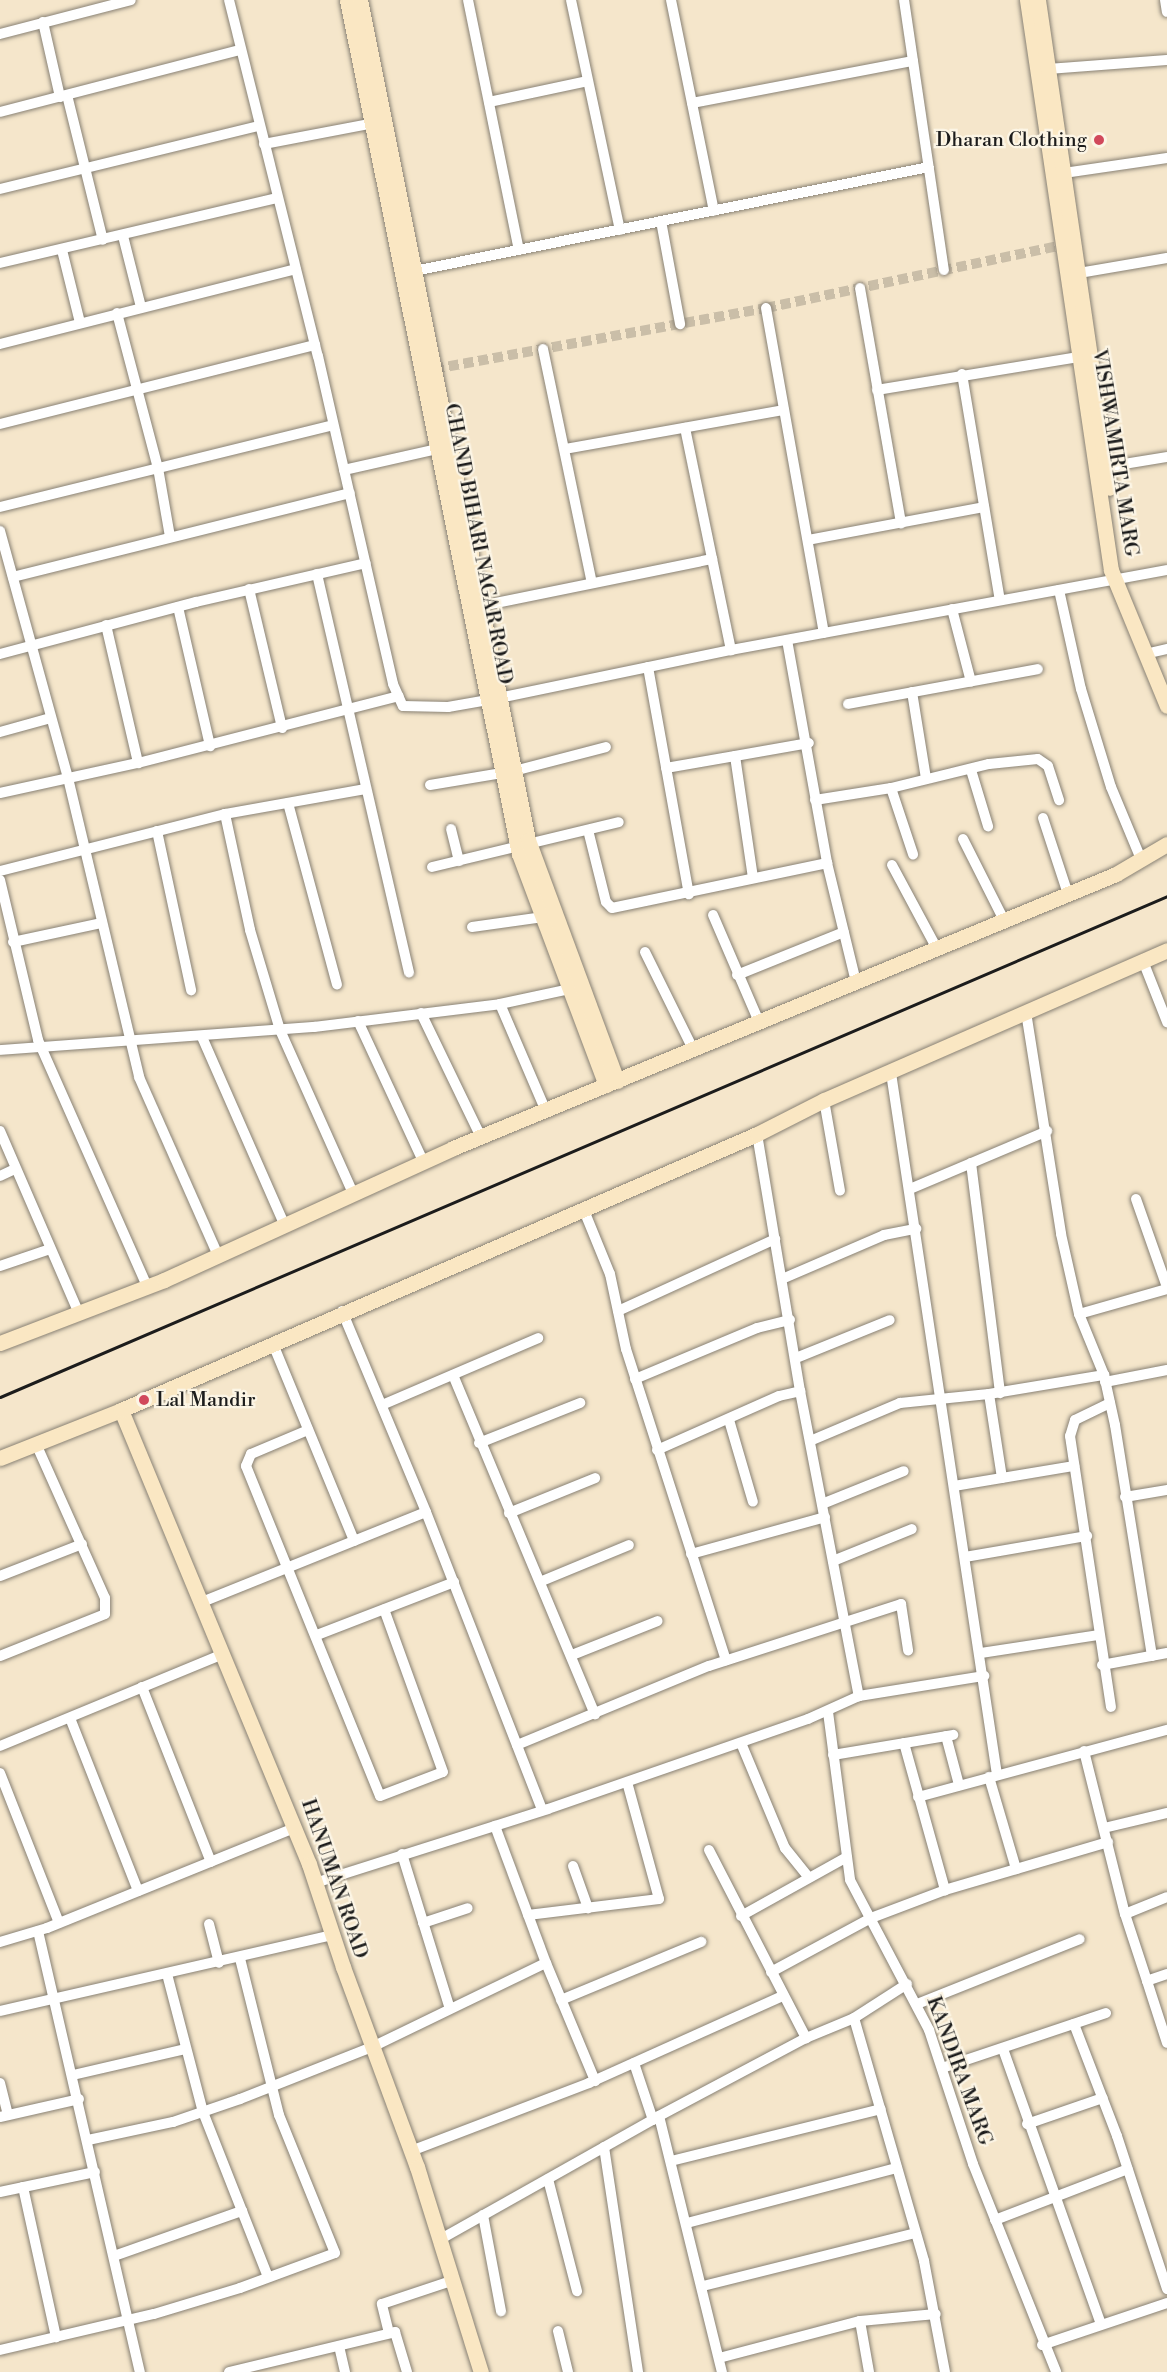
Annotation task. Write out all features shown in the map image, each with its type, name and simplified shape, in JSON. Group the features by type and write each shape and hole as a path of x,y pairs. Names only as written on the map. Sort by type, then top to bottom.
{"street":[{"path":"0,34 131,0"},
{"path":"229,0 403,706 494,699 731,650 1167,570"},
{"name":"CHAND BIHARI NAGAR ROAD","path":"347,0 414,271 481,606 494,699"},
{"name":"CHAND BIHARI NAGAR ROAD","path":"360,0 378,122 437,449 494,699 524,847 543,917 570,989 611,1083"},
{"path":"468,0 519,250"},
{"path":"571,0 620,230"},
{"path":"670,0 714,211"},
{"path":"904,0 944,270"},
{"name":"VISHWAMIRTA MARG","path":"1027,0 1084,356 1111,570 1118,580"},
{"name":"VISHWAMIRTA MARG","path":"1038,0 1079,273 1084,356 1106,467 1118,580"},
{"path":"1165,0 1167,12"},
{"path":"43,22 103,240"},
{"path":"0,112 240,50"},
{"path":"1048,69 1167,60"},
{"path":"692,103 913,61"},
{"path":"489,102 588,81"},
{"path":"264,144 378,122"},
{"path":"0,189 259,126"},
{"path":"1064,173 1167,158"},
{"path":"414,271 929,167"},
{"path":"0,263 278,198"},
{"path":"661,221 680,324"},
{"path":"123,236 141,307"},
{"path":"62,250 80,323"},
{"path":"1079,273 1167,258"},
{"path":"0,344 296,269"},
{"path":"860,288 901,522"},
{"path":"766,308 824,633"},
{"path":"117,313 158,468 170,537"},
{"path":"0,424 315,345"},
{"path":"543,349 592,583"},
{"path":"877,390 962,374 1084,356"},
{"path":"962,374 1000,600"},
{"path":"565,449 784,411"},
{"path":"0,507 333,424"},
{"path":"685,428 731,650"},
{"path":"344,470 437,449"},
{"path":"1106,467 1167,457"},
{"path":"13,577 350,493"},
{"path":"808,540 984,507"},
{"path":"0,531 68,778 102,923 148,1101 218,1255"},
{"path":"481,606 712,559"},
{"path":"0,654 249,589 366,563"},
{"path":"317,574 351,711 365,789 409,973"},
{"path":"1118,580 1167,706"},
{"path":"249,589 282,728"},
{"path":"1059,590 1081,689 1111,787 1141,859"},
{"path":"178,607 210,746"},
{"path":"952,609 971,682"},
{"path":"106,625 138,763"},
{"path":"787,640 808,743 815,800 827,862 856,982"},
{"path":"1145,654 1167,649"},
{"path":"648,667 689,894"},
{"path":"848,704 1038,669"},
{"path":"912,692 926,778"},
{"path":"0,793 210,746 351,711 399,696"},
{"path":"0,732 51,718"},
{"path":"666,768 808,743"},
{"path":"430,785 508,772 606,747"},
{"path":"735,756 753,878"},
{"path":"815,800 891,788 989,764 1044,759 1059,800"},
{"path":"971,770 988,826"},
{"path":"891,788 913,854"},
{"path":"0,871 225,814 365,789"},
{"path":"288,804 337,984"},
{"path":"225,814 250,930 280,1030 353,1193"},
{"path":"1042,818 1068,894"},
{"path":"432,867 524,847 619,822"},
{"path":"451,829 459,861"},
{"path":"588,830 606,902 612,908 689,894 827,862"},
{"path":"157,831 191,990"},
{"path":"963,839 1004,920"},
{"path":"0,1343 147,1286 423,1161 545,1109 1068,894 1167,844"},
{"name":"CHAND BIHARI NAGAR ROAD","path":"524,847 611,1083"},
{"path":"892,865 936,947"},
{"path":"0,880 13,942 42,1046 147,1286"},
{"path":"713,915 759,1022"},
{"path":"472,927 543,917"},
{"path":"13,942 102,923"},
{"path":"737,975 844,932"},
{"path":"0,1458 121,1410 273,1344 342,1311 757,1134 824,1100 891,1073 1167,950"},
{"path":"645,952 693,1049"},
{"path":"1143,961 1167,1022"},
{"path":"0,1050 280,1030 500,1004 570,989"},
{"path":"500,1004 545,1109"},
{"path":"1026,1012 1047,1131 1061,1234 1078,1314 1105,1378 1152,1656"},
{"path":"421,1013 481,1137"},
{"path":"358,1021 423,1161"},
{"path":"202,1036 284,1224"},
{"path":"891,1073 940,1401 981,1653 993,1776 1016,1869"},
{"path":"824,1100 840,1191"},
{"path":"0,1131 78,1311"},
{"path":"910,1189 1047,1131"},
{"path":"757,1134 810,1441 859,1696"},
{"path":"971,1163 1002,1478"},
{"path":"0,1176 15,1169"},
{"path":"1078,1314 1167,1288 1136,1200"},
{"path":"583,1208 610,1274 635,1379 726,1660"},
{"path":"782,1279 884,1235 916,1230"},
{"path":"618,1311 776,1239"},
{"path":"0,1266 50,1249"},
{"path":"342,1311 426,1512 542,1810"},
{"path":"635,1379 757,1328 790,1320"},
{"path":"796,1358 890,1320"},
{"path":"382,1405 538,1338"},
{"path":"273,1344 354,1541"},
{"path":"810,1441 900,1403 940,1401 1167,1370"},
{"path":"453,1375 478,1443 542,1581 595,1714"},
{"path":"657,1450 779,1396 801,1391"},
{"path":"478,1443 580,1403"},
{"path":"1110,1403 1075,1420 1070,1436 1102,1629 1098,1635 1111,1707"},
{"name":"HANUMAN ROAD","path":"121,1410 295,1828 411,2151 454,2280 481,2372"},
{"path":"729,1420 753,1502"},
{"path":"308,1430 247,1458 246,1466 380,1796 443,1772 384,1609"},
{"path":"0,1656 105,1614 105,1598 36,1444"},
{"path":"954,1486 1074,1466"},
{"path":"822,1504 904,1471"},
{"path":"509,1513 595,1478"},
{"path":"1125,1497 1167,1490"},
{"path":"202,1602 426,1512"},
{"path":"691,1554 825,1517"},
{"path":"833,1561 912,1529"},
{"path":"965,1557 1087,1536"},
{"path":"0,1576 82,1544"},
{"path":"542,1581 629,1545"},
{"path":"316,1635 454,1582"},
{"path":"517,1745 726,1660 901,1604 908,1650"},
{"path":"572,1655 658,1621"},
{"path":"981,1653 1098,1635"},
{"path":"1102,1665 1167,1653"},
{"path":"0,1746 224,1654"},
{"path":"315,1883 495,1826 741,1743 828,1712 859,1696 984,1676"},
{"path":"142,1687 211,1862"},
{"name":"KANDIRA MARG","path":"828,1712 850,1880 917,2004 1042,2345 1056,2372"},
{"path":"70,1718 138,1891"},
{"path":"918,1797 1167,1730"},
{"path":"833,1755 949,1735 959,1785"},
{"path":"741,1743 785,1848 809,1878"},
{"path":"904,1743 945,1890"},
{"path":"1084,1751 1125,1914 1167,2043"},
{"path":"0,1773 59,1923"},
{"path":"528,1915 659,1899 627,1782"},
{"path":"1104,1828 1167,1813"},
{"path":"495,1826 546,1963 595,2081"},
{"path":"0,1942 59,1923 295,1828"},
{"path":"771,1972 871,1918 945,1890 1108,1842"},
{"path":"709,1850 741,1916 806,2038"},
{"path":"402,1854 450,2009"},
{"path":"741,1916 847,1857"},
{"path":"573,1866 588,1908"},
{"path":"1125,1914 1167,1897"},
{"path":"423,1923 468,1908"},
{"path":"209,1924 219,1963"},
{"path":"38,1931 56,1999 140,2372"},
{"path":"0,2012 332,1935"},
{"path":"917,2004 1080,1939"},
{"path":"561,2000 701,1942"},
{"path":"0,2350 128,2320 268,2277 335,2253 279,2115 240,1958"},
{"path":"88,2140 203,2112 372,2047 546,1963"},
{"path":"167,1974 203,2112 268,2277"},
{"path":"1147,1981 1167,1974"},
{"path":"441,2239 656,2118 806,2038 854,2018 907,1984"},
{"path":"411,2151 595,2081 783,1996"},
{"path":"942,2068 1106,2013"},
{"path":"854,2018 936,2314 945,2372"},
{"path":"1074,2024 1128,2169 1167,2289"},
{"path":"73,2075 186,2049"},
{"path":"1003,2049 1053,2196 1101,2324"},
{"path":"634,2063 671,2161 722,2372"},
{"path":"0,2083 4,2116 79,2099"},
{"path":"1028,2124 1103,2098"},
{"path":"671,2161 881,2109"},
{"path":"604,2147 638,2372"},
{"path":"687,2223 897,2168"},
{"path":"995,2220 1128,2169"},
{"path":"0,2192 95,2172"},
{"path":"548,2179 577,2291"},
{"path":"22,2187 56,2337"},
{"path":"114,2256 242,2211"},
{"path":"483,2215 501,2311"},
{"path":"703,2286 915,2233"},
{"path":"389,2333 382,2304 454,2280"},
{"path":"1042,2345 1167,2303"},
{"path":"719,2358 860,2321 936,2314"},
{"path":"860,2321 869,2372"},
{"path":"558,2331 568,2372"},
{"path":"229,2372 395,2332 407,2372"},
{"path":"339,2346 345,2372"}],"tunnel":[{"path":"434,369 766,308 1063,245"}],"railway":[{"path":"0,1397 1167,896"}],"place":[{"name":"Dharan Clothing","path":"1099,140"},
{"name":"Lal Mandir","path":"144,1400"}]}
